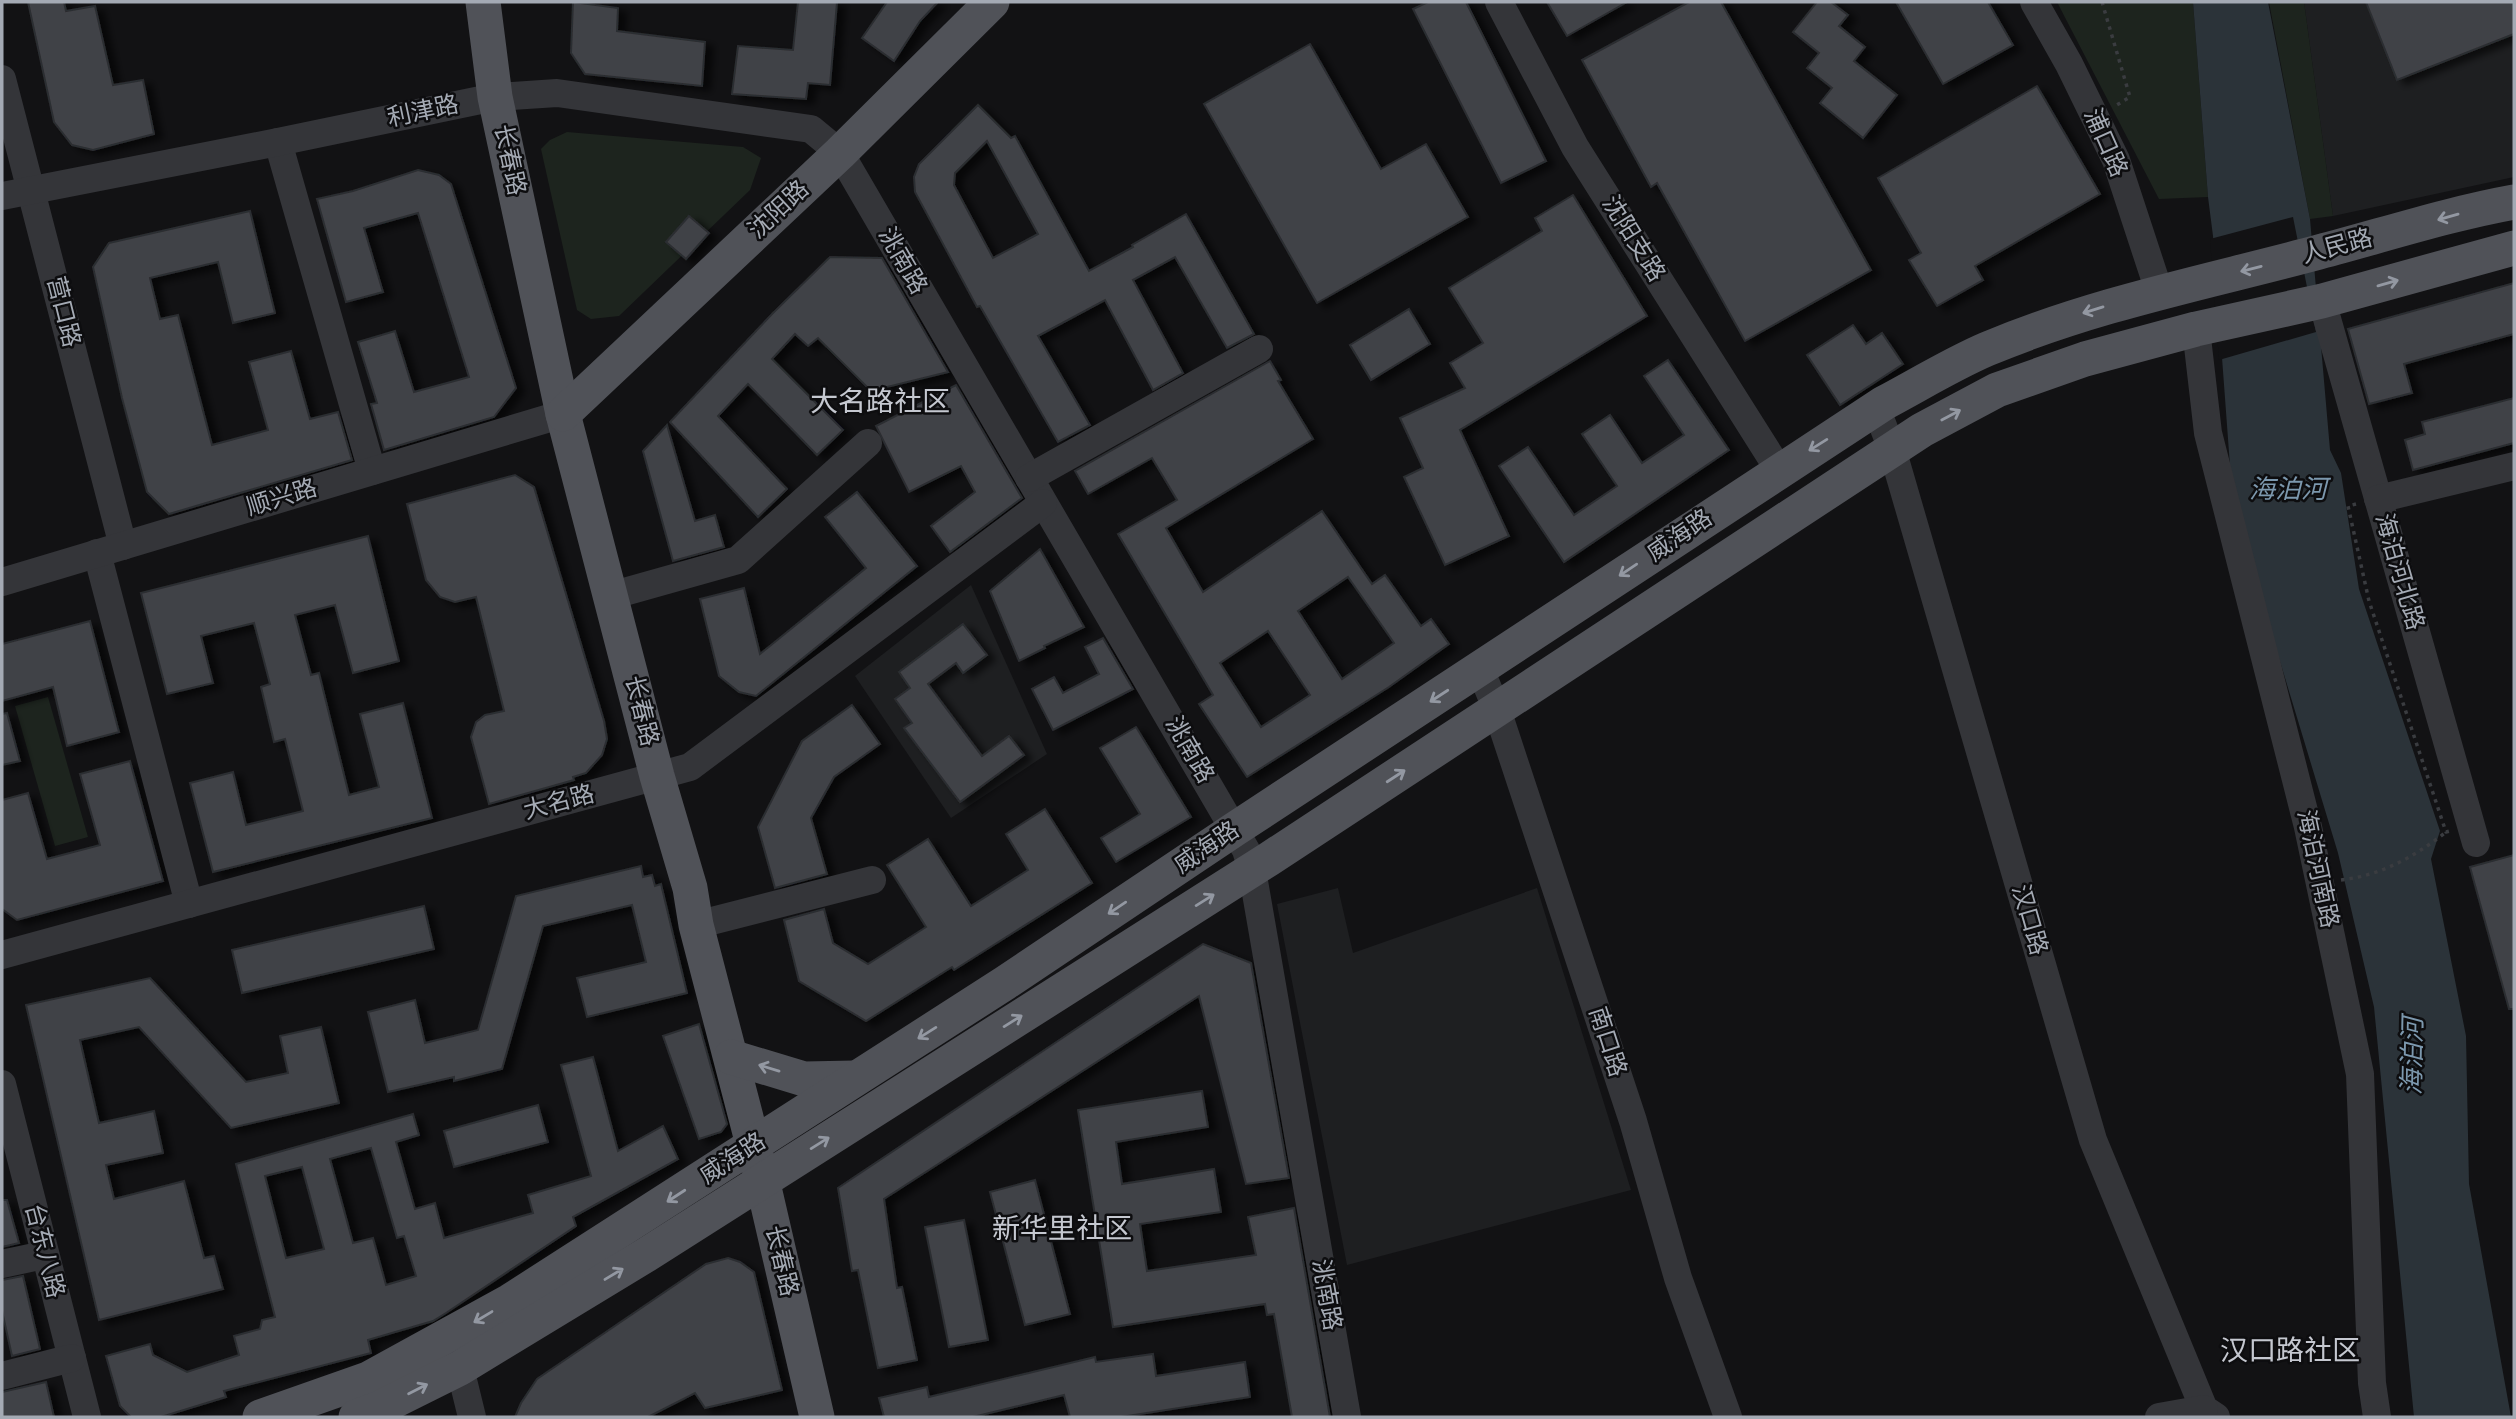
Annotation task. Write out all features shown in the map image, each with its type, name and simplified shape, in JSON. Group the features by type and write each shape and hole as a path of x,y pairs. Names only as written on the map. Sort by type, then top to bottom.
{"main road":[{"name":"长春路","path":"483,2 495,96 563,414 657,776 690,888 696,925 754,1145 817,1417"},
{"name":"沈阳路","path":"563,414 840,153 992,2"},
{"name":"人民路","path":"2159,291 2318,253 2477,208 2514,202"},
{"name":"人民路","path":"2196,329 2322,301 2514,248"},
{"name":"威海路","path":"260,1417 369,1379 470,1325 630,1226 1005,983 1876,408 1985,349 2084,313 2159,291"},
{"name":"威海路","path":"356,1417 460,1368 646,1255 1252,870 1922,430 1997,390 2085,359 2196,329"},
{"path":"731,1057 804,1079 855,1078"}],"street":[{"name":"沈阳支路","path":"1499,2 1575,147 1779,470"},
{"name":"浦口路","path":"2034,2 2069,64 2116,160 2159,291"},
{"name":"营口路","path":"2,79 31,190 189,904"},
{"name":"利津路","path":"2,196 495,96 557,93 810,129 840,153"},
{"path":"278,142 372,471"},
{"name":"洮南路","path":"840,153 1246,850 1252,870 1347,1417"},
{"name":"海泊河北路","path":"2322,301 2378,499 2464,834"},
{"name":"海泊河南路","path":"2196,329 2208,433 2308,827 2360,1074 2372,1383 2377,1417"},
{"path":"1029,478 1259,349"},
{"name":"汉口路","path":"1876,408 1892,449 2093,1140 2210,1413"},
{"name":"顺兴路","path":"2,582 563,414"},
{"path":"610,596 738,560 868,443"},
{"path":"2378,499 2514,466"},
{"name":"大名路","path":"2,955 690,768 1044,503"},
{"name":"南口路","path":"1480,669 1497,709 1633,1121 1678,1278 1728,1417"},
{"path":"696,925 872,880"},
{"name":"台东八路","path":"2,1084 12,1164"},
{"name":"台东八路","path":"2,1115 12,1164 40,1255 67,1360 77,1417"},
{"path":"2,1264 40,1255"},
{"path":"2,1376 67,1360"},
{"name":"台东八路","path":"67,1360 87,1417"},
{"path":"460,1368 472,1417"},
{"path":"2159,1417 2210,1413"}],"path":[{"path":"2094,117 2130,97 2102,2"},
{"path":"2337,880 2373,874 2397,865 2425,848 2464,834 2369,601 2348,506 2378,499"}],"shaded area":[{"path":"2057,2 2193,2 2208,197 2159,199"},
{"path":"2269,2 2304,2 2333,216 2310,219"},
{"path":"2304,2 2514,2 2514,177 2333,216"},
{"path":"567,132 743,147 761,158 750,190 619,316 591,319 577,310 541,149 550,140"},
{"path":"971,585 1047,754 951,818 855,676"},
{"path":"48,697 88,837 55,846 15,706"},
{"path":"1338,888 1353,953 1537,888 1631,1190 1347,1265 1277,904"}],"water":[{"name":"海泊河","path":"2193,2 2268,2 2310,219 2330,450 2341,473 2359,589 2440,831 2431,859 2466,1036 2469,1184 2511,1417 2414,1417 2374,1007 2338,853 2233,506"}],"pier":[{"path":"2293,217 2316,332 2219,360 2210,239"}],"building":[{"path":"28,2 64,2 66,11 95,6 113,85 143,80 154,134 93,150 72,145 54,122"},
{"path":"573,2 618,8 617,31 705,42 702,86 585,74 571,53"},
{"path":"798,2 837,2 830,85 808,83 806,99 732,94 738,46 793,50"},
{"path":"887,2 938,2 920,21 894,61 862,38"},
{"path":"1428,2 1466,2 1546,161 1501,183 1413,9"},
{"path":"1547,2 1627,2 1567,36"},
{"path":"1689,2 1721,2 1871,270 1745,341 1657,183 1651,187 1582,60"},
{"path":"1817,2 1831,2 1848,15 1839,26 1865,47 1854,61 1897,95 1863,138 1820,103 1832,88 1807,68 1819,53 1793,32"},
{"path":"1896,2 1988,2 2013,45 1943,84"},
{"path":"2366,2 2514,2 2514,34 2397,80"},
{"path":"1310,44 1381,169 1426,144 1468,217 1317,303 1204,104"},
{"path":"2037,86 2100,194 1975,266 1983,280 1937,306 1909,260 1921,253 1878,178"},
{"path":"978,105 1011,138 1015,136 1089,271 1186,214 1254,334 1227,348 1175,257 1133,280 1183,373 1153,390 1105,300 1038,336 1090,425 1058,442 980,306 977,307 915,192 914,177 919,164","holes":["987,141 1038,234 993,258 954,185 955,173"]},
{"path":"418,170 439,175 451,184 516,388 494,417 384,450 371,404 377,403 358,342 395,331 414,392 469,377 418,213 364,228 383,292 346,302 317,199 353,191"},
{"path":"1573,195 1647,316 1460,430 1509,536 1445,565 1404,477 1423,468 1400,418 1465,388 1450,363 1483,343 1449,288 1542,231 1535,218"},
{"path":"250,211 275,313 233,323 218,262 150,278 160,319 178,315 212,445 268,430 249,362 291,351 310,419 338,412 352,460 169,514 147,492 122,398 93,267 109,243"},
{"path":"689,216 709,233 686,259 666,242"},
{"path":"830,257 882,258 948,372 871,391 818,338 808,346 795,334 772,359 843,430 817,455 748,384 718,416 787,489 758,517 670,422"},
{"path":"2514,283 2514,334 2404,364 2412,393 2369,404 2348,329"},
{"path":"1409,309 1430,344 1371,380 1350,345"},
{"path":"1853,325 1866,344 1882,333 1903,364 1840,405 1807,355"},
{"path":"1668,360 1729,450 1564,562 1499,466 1528,447 1574,515 1617,486 1582,434 1610,415 1642,463 1684,435 1644,376"},
{"path":"1270,361 1281,380 1278,381 1313,439 1166,528 1203,592 1322,511 1372,584 1385,575 1421,626 1431,619 1449,644 1389,687 1247,777 1199,704 1213,695 1118,534 1177,500 1152,458 1088,494 1075,471","holes":["1348,577 1394,643 1342,679 1298,611","1268,631 1310,695 1261,727 1220,663"]},
{"path":"956,385 1022,498 950,552 931,526 975,492 961,466 909,492 876,426"},
{"path":"2514,398 2514,443 2413,470 2405,440 2425,434 2422,422"},
{"path":"667,425 695,521 715,515 724,547 673,561 643,451"},
{"path":"515,475 534,487 604,721 607,739 602,755 586,773 573,777 574,780 489,804 471,737 476,722 485,715 504,711 476,597 455,602 440,597 426,580 407,504"},
{"path":"857,492 917,566 756,696 739,692 719,676 700,599 744,588 760,654 866,568 825,517"},
{"path":"368,536 399,661 353,673 335,605 295,615 311,675 319,673 349,795 379,787 360,714 403,703 432,818 213,872 190,783 233,772 246,825 303,811 285,739 274,742 261,687 270,684 254,623 201,636 213,683 167,694 141,593"},
{"path":"1040,549 1084,627 1019,661 990,591"},
{"path":"90,621 119,732 67,746 53,687 2,701 2,644"},
{"path":"963,624 987,655 963,673 956,663 928,684 982,756 1009,736 1024,755 960,802 904,728 912,723 895,699 910,688 899,672"},
{"path":"1103,638 1133,689 1053,730 1032,689 1054,677 1063,693 1099,674 1085,647"},
{"path":"852,705 880,744 834,777 811,818 827,874 775,888 758,827 802,741"},
{"path":"7,713 20,761 2,765 2,714"},
{"path":"1136,727 1191,817 1116,862 1101,838 1140,814 1100,748"},
{"path":"130,761 163,881 17,920 2,909 2,800 28,793 47,859 100,845 80,774"},
{"path":"1045,809 1092,883 954,970 952,967 866,1021 799,981 784,920 824,909 833,943 868,964 926,927 887,865 928,839 971,906 1028,870 1006,834"},
{"path":"2514,855 2514,1009 2509,1009 2470,867"},
{"path":"641,866 643,877 652,875 655,886 661,884 687,993 587,1017 577,978 646,962 632,905 543,926 502,1069 454,1081 454,1077 388,1092 368,1012 415,1000 425,1043 478,1030 516,896"},
{"path":"424,906 434,949 242,993 232,950"},
{"path":"1203,944 1251,963 1289,1178 1246,1184 1199,996 884,1199 897,1288 902,1287 917,1360 878,1368 858,1270 852,1271 838,1188"},
{"path":"150,978 246,1082 288,1073 280,1036 321,1027 339,1103 231,1128 139,1027 80,1040 99,1123 154,1111 163,1153 106,1165 114,1199 184,1181 204,1258 214,1256 223,1289 99,1320 26,1005"},
{"path":"699,1024 727,1124 721,1132 699,1139 663,1036"},
{"path":"593,1057 618,1151 663,1126 678,1159 573,1217 576,1226 433,1321 368,1340 371,1353 224,1391 226,1397 161,1417 131,1417 120,1406 106,1356 150,1344 153,1355 187,1372 239,1355 234,1336 260,1329 262,1320 275,1317 236,1164 413,1114 419,1135 396,1142 415,1209 435,1203 444,1238 533,1213 528,1195 591,1176 561,1065","holes":["371,1148 397,1238 404,1236 416,1276 386,1285 373,1238 353,1243 330,1159","302,1167 324,1249 286,1258 265,1176"]},
{"path":"1202,1091 1208,1127 1116,1142 1122,1184 1214,1169 1221,1212 1140,1224 1147,1271 1256,1255 1248,1217 1294,1208 1330,1417 1292,1417 1274,1314 1267,1315 1265,1304 1113,1327 1078,1110"},
{"path":"538,1105 548,1142 454,1167 444,1131"},
{"path":"1035,1180 1070,1314 1025,1325 990,1192"},
{"path":"2,1200 7,1200 19,1243 2,1247"},
{"path":"964,1220 988,1340 949,1347 925,1227"},
{"path":"728,1258 740,1262 754,1272 782,1390 705,1408 695,1393 648,1417 515,1417 537,1379 706,1264"},
{"path":"23,1276 40,1349 12,1356 2,1311 2,1280"},
{"path":"1153,1354 1156,1376 1245,1362 1250,1397 1121,1417 1070,1417 1064,1395 973,1417 884,1417 879,1398 927,1387 929,1397 1095,1357 1096,1362"},
{"path":"46,1382 54,1417 2,1417 2,1392"}],"district":[{"name":"大名路社区","path":"880,403"},
{"name":"新华里社区","path":"1062,1230"},
{"name":"汉口路社区","path":"2290,1352"}]}
